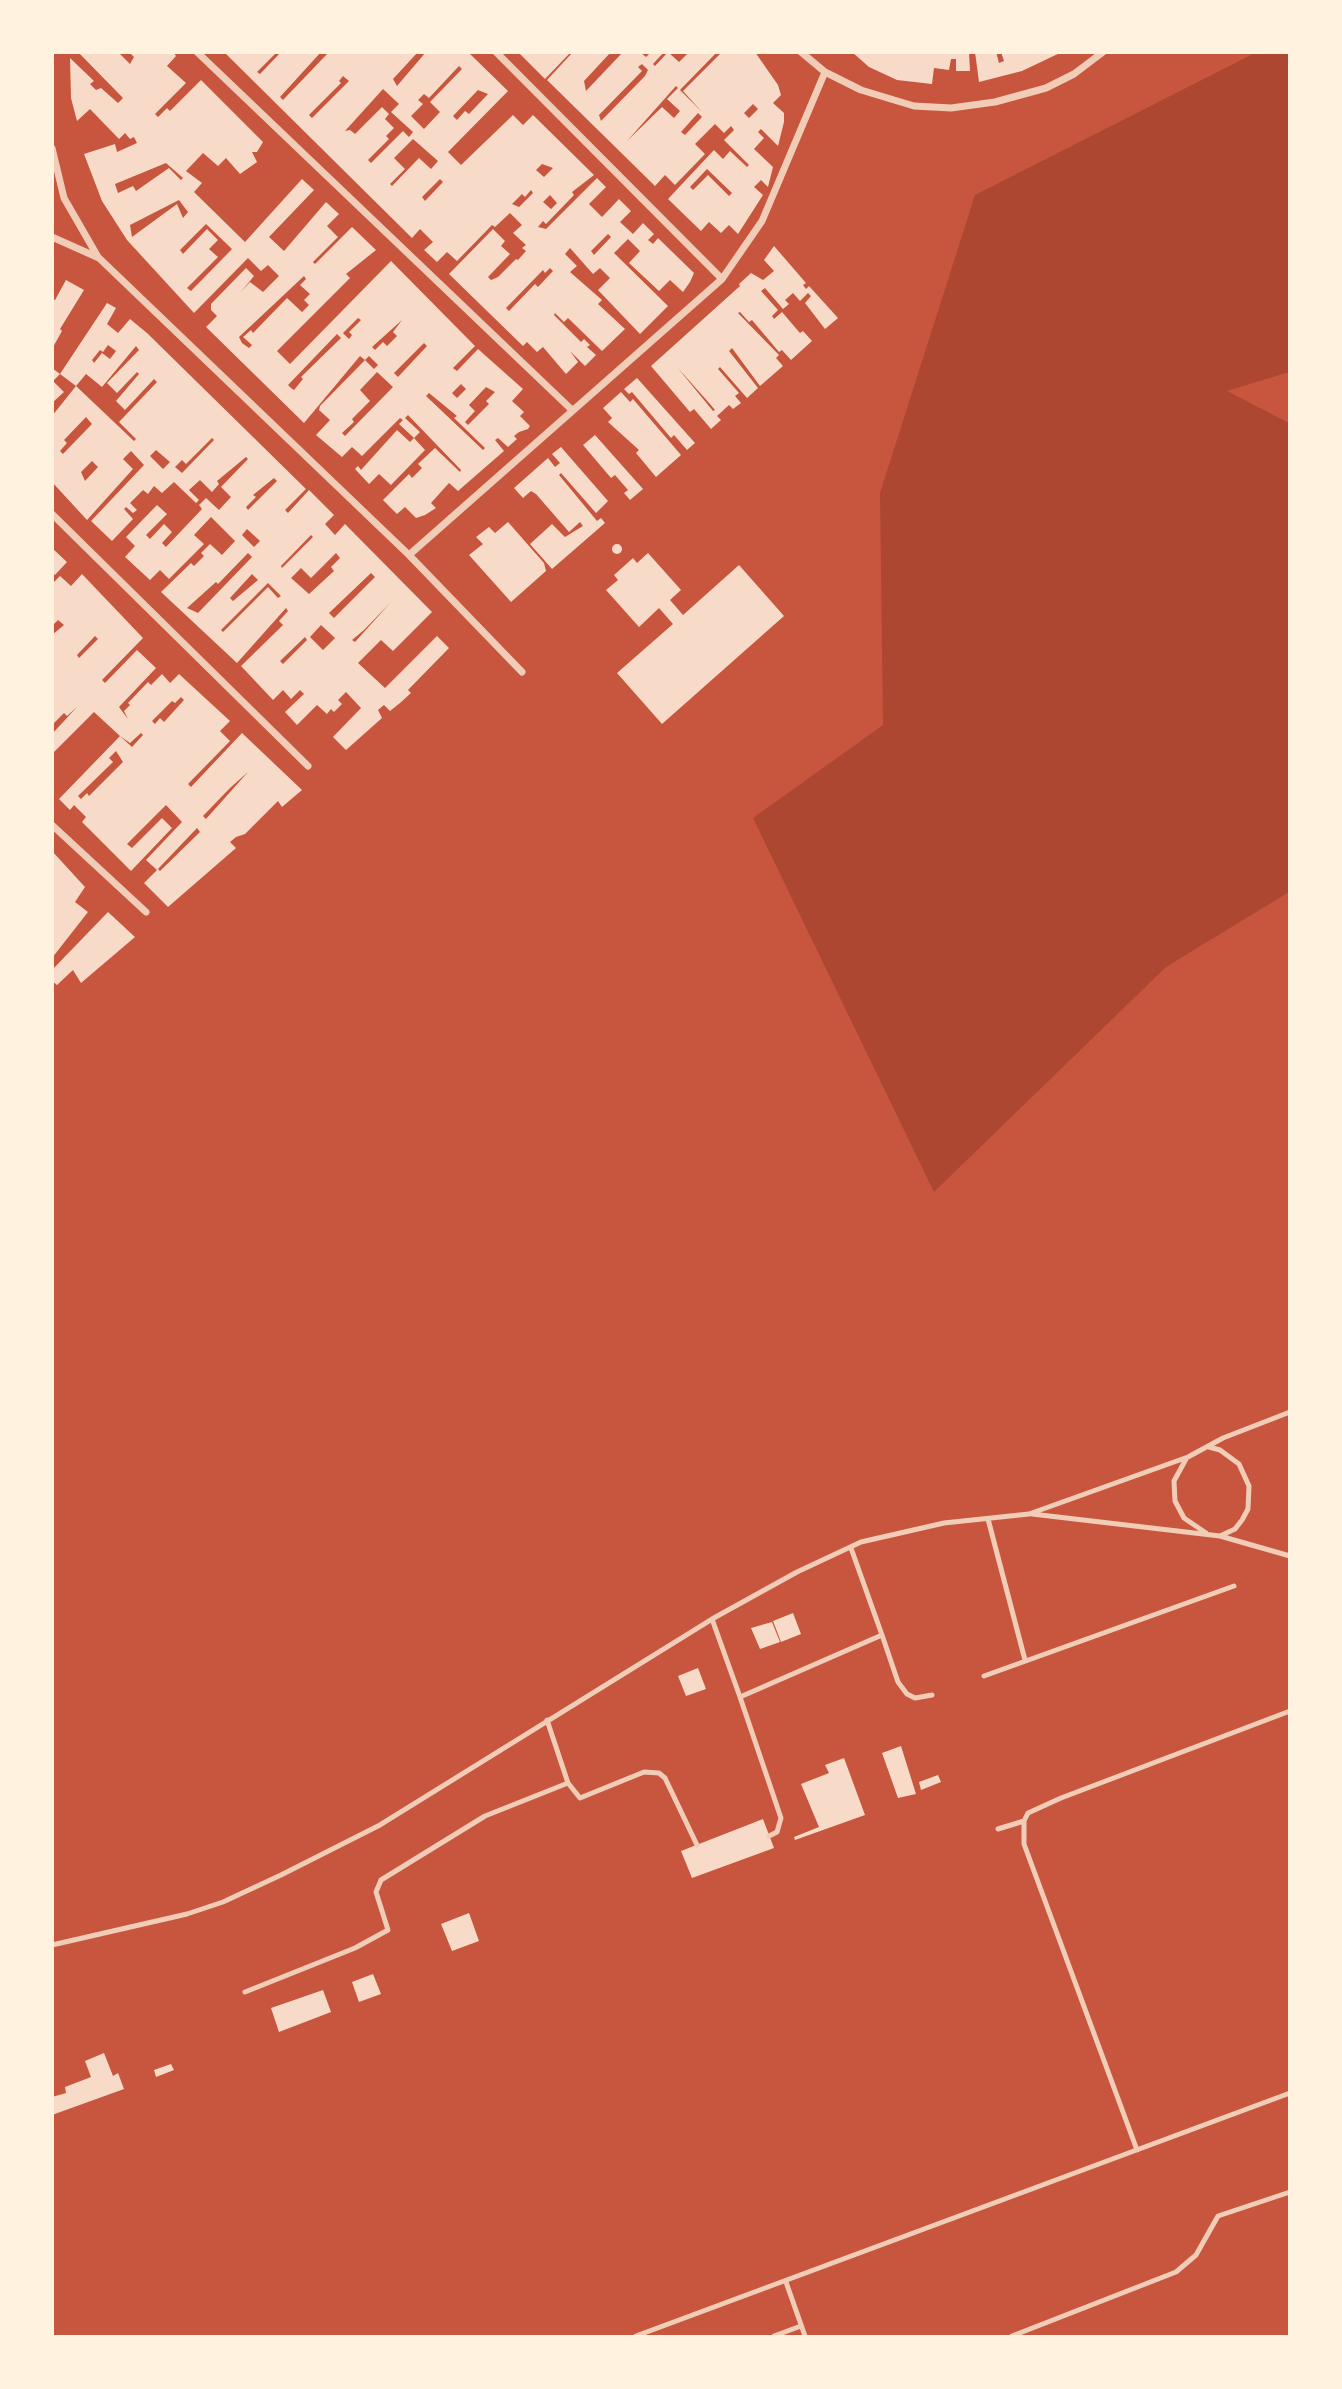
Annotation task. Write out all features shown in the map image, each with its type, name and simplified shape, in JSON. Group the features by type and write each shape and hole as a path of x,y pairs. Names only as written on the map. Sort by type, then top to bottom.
{"street":[{"path":"197,52 572,410"},
{"path":"496,52 722,279"},
{"path":"801,52 825,72 890,100 914,106 951,108 995,102 1046,88 1074,74 1103,52"},
{"path":"409,555 722,279 762,221 825,72"},
{"path":"52,148 64,198 99,258 409,555 522,672"},
{"path":"52,237 99,258"},
{"path":"52,514 308,766"},
{"path":"52,825 146,912"}],"lane":[{"path":"52,1945 223,1902 378,1826 712,1619 797,1572 850,1548 944,1523 1029,1514 1188,1457 1223,1438 1290,1412"},
{"path":"1209,1447 1220,1450 1239,1464 1249,1486 1248,1509 1242,1520 1235,1529 1220,1536"},
{"path":"1188,1457 1177,1472 1175,1501 1184,1518 1210,1535"},
{"path":"1029,1514 1220,1536 1290,1556"},
{"path":"988,1519 1025,1660"},
{"path":"850,1548 902,1688 915,1698 932,1695"},
{"path":"984,1676 1234,1586"},
{"path":"712,1619 781,1818 780,1827 769,1836"},
{"path":"740,1696 882,1634"},
{"path":"1137,2150 1024,1844 1024,1821 1028,1813 1060,1798 1290,1711"},
{"path":"548,1720 568,1783 580,1798 645,1772 659,1773 665,1779 697,1845"},
{"path":"245,1992 355,1948 388,1930 376,1892 381,1880 485,1816 568,1783"},
{"path":"999,1829 1024,1821"},
{"path":"636,2336 1290,2093"},
{"path":"1012,2336 1176,2272 1196,2255 1218,2216 1290,2192"},
{"path":"786,2282 805,2336"},
{"path":"774,2336 801,2326"}],"shaded area":[{"path":"1255,53 1289,53 1289,372 1227,391 1289,423 1289,892 1166,967 934,1192 753,818 883,725 880,493 975,195"}],"building":[{"path":"78,52 118,52 130,64 134,57 129,52 173,52 176,56 167,66 186,83 155,114 158,117 167,108 170,111 201,80 263,142 257,152 252,152 257,162 240,174 226,158 218,166 203,153 186,171 202,183 194,192 245,242 302,179 314,190 269,237 284,251 326,202 339,214 327,226 338,237 313,262 315,264 352,227 376,250 346,274 350,278 277,351 290,364 391,261 475,346 453,368 457,371 478,349 523,389 512,401 524,412 520,416 530,426 528,429 514,436 517,439 508,447 498,438 495,440 504,451 458,491 449,483 431,503 436,508 416,518 405,507 397,514 383,500 409,474 412,478 422,468 418,464 435,448 460,472 461,470 408,415 405,418 420,432 414,438 399,424 403,420 400,418 362,456 352,447 342,457 316,435 330,420 319,410 320,406 365,360 360,356 304,423 206,327 217,316 211,310 211,304 246,268 254,276 240,293 250,282 263,292 279,276 268,265 261,271 248,258 194,313 127,240 102,201 84,154 115,144 117,152 137,143 134,137 130,139 125,133 119,139 90,109 77,121 71,98 70,58 94,81 90,84 96,90 101,88 118,103 123,98","holes":["166,163 183,178 181,180 169,168 136,191 133,186 118,193 115,184","179,200 188,212 183,218 177,204 132,237 130,225","206,224 232,249 191,291 187,288 218,257 209,249 218,240 207,229 183,254 180,250","304,276 306,279 300,285 310,294 304,300 309,305 302,312 287,298 253,333 251,330 243,337 252,345 249,348 239,337","358,318 361,320 349,332 352,335 349,339 343,333","402,320 393,332 397,336 387,346 383,342 375,350 372,347","337,334 341,338 301,377 303,379 294,390 288,385","424,343 427,346 398,377 394,373","369,356 378,365 374,369 365,360","377,372 393,387 345,436 342,433 370,401 360,390","461,384 466,389 457,398 452,393","486,387 495,392 486,401 489,404 468,425 465,422 475,411 469,405","429,393 457,416 454,418 485,448 483,450 426,396"]},
{"path":"224,52 277,52 257,72 260,74 281,52 321,52 280,97 283,100 329,52 418,52 393,79 397,86 426,52 468,52 508,91 448,152 461,165 513,115 523,125 533,115 594,175 572,192 574,195 546,224 543,221 538,227 546,229 597,178 606,187 589,204 602,217 619,199 631,211 620,222 633,234 643,223 654,234 648,240 653,244 658,238 694,273 683,292 670,280 659,291 629,263 640,251 628,239 614,253 668,306 640,334 598,290 610,278 600,268 593,274 570,248 565,254 577,266 570,272 602,300 598,304 625,329 602,351 568,318 564,322 555,313 581,342 584,339 590,345 587,347 596,355 585,366 570,351 578,362 566,374 543,347 537,352 527,342 523,346 449,274 493,229 505,241 501,246 510,254 488,277 491,280 498,277 518,260 526,251 522,248 526,245 513,233 522,225 510,213 495,227 492,225 457,261 447,252 437,262 424,250 433,242 420,229 412,238","holes":["459,66 462,69 430,102 440,112 424,129 411,116 423,104 418,100 424,94 429,98","343,76 349,81 312,118 309,115 341,83 339,81","383,89 399,104 391,112 413,132 409,137 403,131 371,163 368,160 389,139 386,136 394,128 385,119 389,114 382,107 355,134 350,130 345,131","478,90 488,94 469,114 465,111 457,120 453,116","413,139 438,161 431,169 419,158 392,186 390,184 405,169 394,158","542,164 553,168 544,177 536,170","440,179 443,182 425,201 422,197","531,190 533,193 519,207 512,204 522,194 525,197","550,195 557,203 551,209 543,202","608,234 611,237 594,255 591,251","550,268 553,271 538,287 535,284 509,311 506,308 543,270 545,273"]},
{"path":"518,52 568,52 569,54 545,79"},
{"path":"573,52 611,52 584,81 586,91 623,52 641,53 646,57 651,52 664,52 653,64 655,66 668,52 679,62 689,52 717,52 680,90 702,112 683,91 722,52 755,52 778,85 781,95 773,103 784,113 778,146 761,129 758,132 764,138 754,149 773,167 768,187 761,180 754,187 763,195 738,234 729,225 721,233 709,222 701,231 668,199 714,150 723,159 730,151 747,167 749,165 724,140 734,130 731,126 724,133 715,124 695,144 705,154 675,185 665,175 655,186 547,80","holes":["642,64 648,70 645,76 601,121 599,115 642,71 638,67","676,86 678,88 667,99 680,111 674,118 662,107 627,141","753,104 758,109 749,118 744,113","698,113 702,117 685,135 681,132","707,169 732,193 729,196 708,175 693,190 690,187"]},
{"path":"852,52 969,52 970,71 956,71 956,59 951,59 949,70 934,68 932,84 897,80 869,67"},
{"path":"975,52 996,52 999,63 1004,61 1001,52 1062,52 1022,71 979,82"},
{"path":"774,246 806,283 803,285 806,289 809,286 838,318 825,329 805,303 811,296 808,293 800,301 793,293 785,300 789,304 783,309 765,288 761,291 778,310 772,316 774,319 782,312 800,333 803,331 812,341 791,360 782,350 779,352 752,320 749,322 738,313 779,355 776,358 783,366 760,386 732,348 729,351 758,388 747,398 720,367 718,369 739,393 735,396 741,403 733,409 729,405 717,416 721,420 711,429 694,409 690,412 651,366 751,273 763,280 774,271 764,260","holes":["677,367 715,410 713,411"]},
{"path":"66,280 84,290 60,329 62,331 52,349 52,299 55,300"},
{"path":"107,303 116,308 107,324 118,333 130,319 147,333 306,489 285,510 288,513 309,490 334,515 325,524 335,535 345,524 432,612 393,651 381,640 358,663 385,688 437,636 449,648 408,690 411,693 400,703 390,711 384,705 378,710 382,718 346,750 333,737 361,708 346,692 338,700 342,704 334,712 331,709 327,714 317,705 297,725 285,712 304,694 300,690 291,699 283,690 273,700 241,666 283,625 279,621 288,611 286,608 237,663 161,592 191,563 194,566 204,556 201,553 210,544 222,555 235,541 211,517 194,535 204,544 169,579 160,570 150,580 125,557 135,546 126,537 157,505 167,514 146,535 150,539 164,524 172,532 162,543 166,547 202,509 199,505 206,498 219,510 231,497 221,487 248,459 246,457 217,481 219,484 212,492 200,480 189,490 199,500 196,503 174,482 162,493 154,486 148,494 143,490 130,503 137,510 133,513 126,507 124,509 133,519 112,541 91,521 144,465 131,451 123,459 133,469 87,520 52,482 52,416 76,386 60,374","holes":["108,345 116,351 110,359 102,353 94,363 92,360","136,346 139,350 107,383 117,393 137,372 139,374 116,401 125,410 154,379 157,382 119,422 136,439 134,441 76,386 86,374 102,387","86,417 92,424 63,454 60,451 67,443 64,440","212,438 214,440 182,473 175,467 182,460 186,464","156,450 170,462 163,469 150,456","92,461 98,467 85,481 81,472","274,478 277,481 248,510 246,507 256,497 253,495","247,529 260,541 254,547 242,535","311,535 313,537 282,568","248,553 252,557 198,613 187,608 216,582 218,584","336,553 340,558 331,567 334,571 309,594 291,578 301,568 311,578","371,573 375,577 334,618 329,613","252,574 258,580 233,601 230,598","268,583 281,596 278,598 268,587 223,632 221,630","391,602 355,642 352,640","321,625 335,638 323,650 310,637","305,637 307,640 283,664 280,661"]},
{"path":"52,368 60,374 53,381 64,392 52,403"},
{"path":"637,378 695,443 687,450 674,435 671,438 632,392 629,394 624,389"},
{"path":"621,392 630,402 633,399 681,455 656,477 636,453 639,450 608,422 612,418 603,408"},
{"path":"397,430 410,442 414,438 425,450 391,485 379,474 369,484 355,469 358,466 361,470"},
{"path":"595,435 643,489 630,500 624,493 628,490 615,475 611,478 583,445"},
{"path":"561,447 608,501 596,513 561,473 559,475 597,521 601,518 605,523 552,569 530,544 552,524 565,537 583,526 580,522 569,532 536,494 531,491 523,498 514,488 548,458 555,467 560,463 552,454"},
{"path":"508,522 544,563 546,571 511,602 469,555 483,544 476,537 489,527 495,533"},
{"path":"617,544 621,545 621,553 617,554 613,553 612,549 613,545"},
{"path":"52,548 67,562 55,575 52,572"},
{"path":"648,553 681,590 670,600 683,615 739,565 784,616 662,724 617,673 673,624 659,608 639,627 606,590 618,580 614,575 633,558 637,563"},
{"path":"82,574 143,638 102,680 105,683 137,650 156,668 119,707 128,719 124,711 130,705 128,703 148,682 151,685 162,674 170,683 179,674 230,721 220,731 230,741 188,784 191,787 242,733 302,790 282,807 278,801 245,834 230,842 236,848 168,907 144,883 157,870 146,860 182,822 166,805 127,844 132,848 162,818 172,828 131,871 82,822 86,817 74,805 70,810 59,799 120,736 94,712 52,754 52,734 77,707 67,716 64,713 52,725 52,635 64,625 58,620 52,626 52,584 60,576 71,586","holes":["95,636 98,639 79,658 77,655","181,697 184,700 164,722 160,718 155,724 152,721 172,701 175,703","141,733 143,735 132,747 120,736 130,743","116,751 123,762 89,796 87,793 81,799 78,796 113,762 109,758","248,772 206,819 203,816 230,788","197,828 200,832 160,871 158,869"]},
{"path":"52,851 85,887 75,902 88,912 52,958"},
{"path":"108,912 135,937 81,983 73,970 57,985 52,981 52,970"},
{"path":"793,1613 801,1634 781,1642 773,1621"},
{"path":"772,1622 780,1642 760,1649 751,1628"},
{"path":"698,1668 706,1689 686,1696 678,1676"},
{"path":"901,1746 916,1794 898,1798 882,1753"},
{"path":"844,1758 865,1815 795,1840 794,1837 819,1827 801,1784 829,1773 825,1765"},
{"path":"938,1775 941,1782 921,1790 919,1782"},
{"path":"763,1819 774,1848 692,1878 681,1851"},
{"path":"469,1913 479,1941 452,1951 441,1924"},
{"path":"373,1974 381,1994 359,2002 352,1982"},
{"path":"323,1990 331,2012 279,2032 271,2008"},
{"path":"104,2053 113,2076 118,2073 124,2089 52,2115 52,2097 66,2093 65,2087 91,2077 85,2061"},
{"path":"171,2064 174,2070 156,2077 154,2070"}]}
